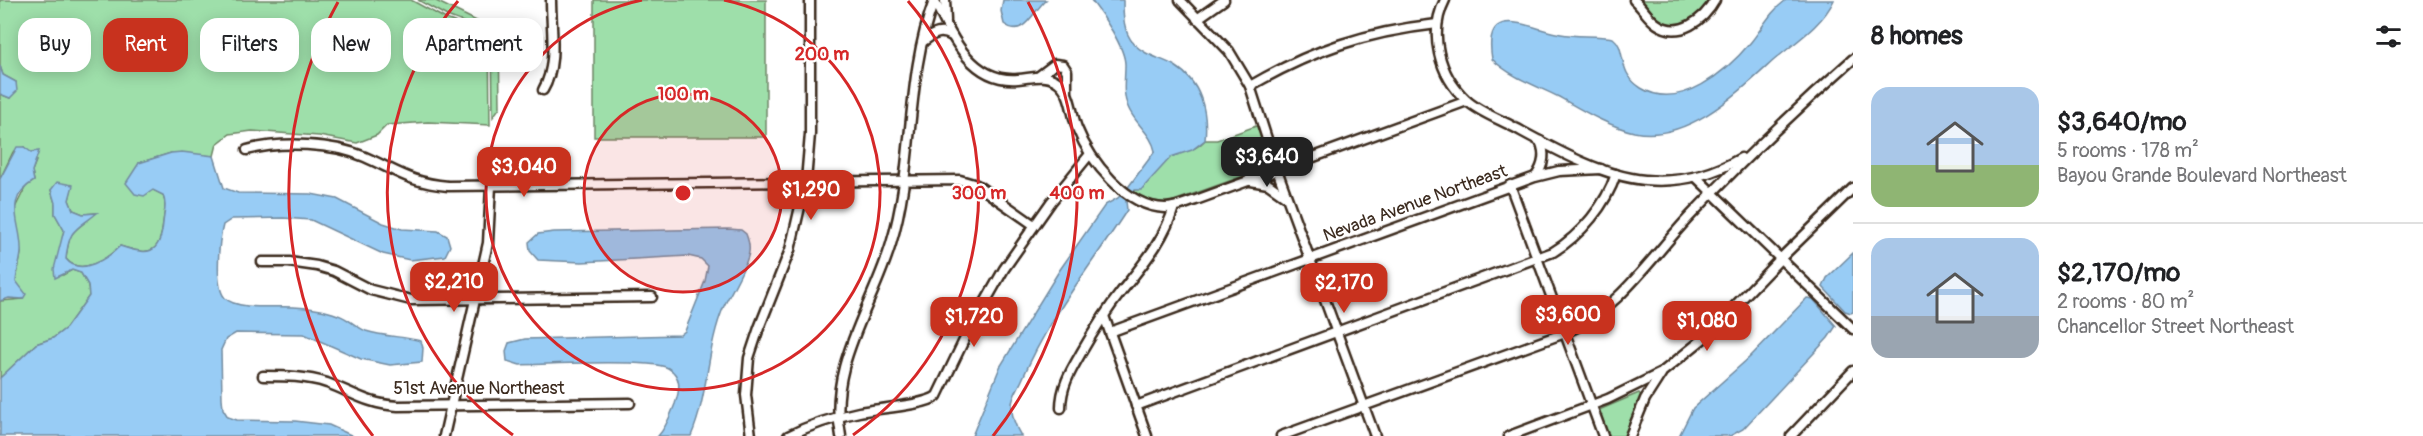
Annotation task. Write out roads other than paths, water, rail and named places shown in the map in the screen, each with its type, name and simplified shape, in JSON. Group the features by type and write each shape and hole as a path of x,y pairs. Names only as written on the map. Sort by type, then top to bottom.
{"street":[{"path":"543,90 549,79 551,67 551,0"},
{"path":"751,436 746,409 749,358 790,250 806,181 810,134 810,0"},
{"path":"934,0 952,36 966,57 985,72 1010,79 1039,76 1054,80 1067,93"},
{"path":"841,436 839,417 841,380 846,354 884,266 897,225 905,180 912,107 934,0"},
{"path":"945,0 946,24"},
{"path":"1180,0 1229,51 1250,86 1277,170 1375,436"},
{"path":"1197,20 1224,0"},
{"path":"1445,0 1437,24 1437,43 1449,78 1467,101 1540,141 1601,169 1616,174 1658,181 1696,177 1719,170 1752,152"},
{"path":"1634,0 1656,23 1663,27 1678,29 1686,28 1700,19 1715,0"},
{"path":"1250,86 1294,61 1337,44 1382,32 1437,24"},
{"path":"924,41 936,33 946,33 952,36"},
{"path":"1281,436 1565,333 1592,319 1617,298 1752,152 1853,59"},
{"path":"1039,76 1055,64 1063,65 1067,74 1067,93 1077,128 1090,154 1107,175 1132,195 1148,205 1174,207 1467,101"},
{"path":"1535,177 1541,170 1544,159 1540,141"},
{"path":"1248,181 1263,163 1269,142"},
{"path":"247,150 260,147 335,148 366,158 418,182 448,186 952,180 971,182 1034,225"},
{"path":"788,436 839,417 884,407 928,401 937,396 985,300 1034,225 1090,154"},
{"name":"Nevada Avenue Northeast","path":"1110,332 1510,185 1559,171 1601,169"},
{"path":"1136,406 1538,259 1563,246 1587,223 1608,192 1616,174"},
{"path":"1696,177 1853,329"},
{"path":"1248,181 1273,186 1288,200"},
{"path":"1510,185 1603,436"},
{"path":"444,436 488,243 491,186"},
{"path":"1509,436 1592,406 1661,373 1703,339 1853,188"},
{"path":"1061,408 1064,384 1104,316 1149,257 1169,222 1174,207"},
{"path":"262,262 288,262 317,266 341,274 371,290 396,298 428,301 652,297"},
{"path":"1104,316 1147,436"},
{"path":"1791,436 1853,371"},
{"path":"1630,436 1645,399 1661,373"},
{"name":"51st Avenue Northeast","path":"263,376 290,376 315,380 360,399 381,405 630,403"}],"water":[{"path":"1003,0 1046,0 1022,26 1011,28 1004,24 1001,11"},
{"path":"1091,0 1123,0 1126,29 1134,44 1143,51 1175,66 1191,80 1204,108 1205,140 1192,150 1171,157 1141,190 1135,190 1126,201 1127,210 1044,335 1014,395 1012,413 1021,436 972,436 1000,367 1059,271 1105,205 1118,198 1155,151 1150,139 1126,102 1122,50"},
{"path":"1786,0 1834,0 1815,26 1728,100 1692,123 1673,130 1654,133 1634,132 1615,126 1515,76 1492,59 1491,41 1494,30 1501,24 1523,24 1567,35 1613,38 1620,48 1628,75 1641,88 1656,94 1671,95 1687,92 1716,76 1729,65"},
{"path":"0,66 3,75 16,82 17,91 10,98 0,94"},
{"path":"17,147 24,147 31,152 39,151 32,171 34,181 18,197 16,205 21,253 16,281 26,294 23,299 9,298 0,301 0,179"},
{"path":"182,152 214,156 224,188 238,193 311,194 337,199 383,223 402,229 438,231 447,236 450,246 445,256 410,260 383,254 311,220 232,219 223,225 221,232 218,263 219,284 225,298 230,302 247,306 304,308 333,313 366,331 421,341 422,362 390,365 361,359 304,334 236,333 226,339 221,350 222,398 223,409 228,417 237,420 295,421 329,425 353,436 0,436 0,378 36,344 53,338 66,328 89,296 88,285 81,273 72,270 55,278 54,269 64,230 55,214 55,203 51,190 57,182 73,185 69,200 73,210 83,214 97,213 78,227 71,236 66,259 72,264 86,266 94,264 120,246 138,251 151,250 159,242 161,234 165,206 163,195 153,190 144,196 135,194 126,183 139,163"},
{"path":"741,230 746,234 749,252 746,264 718,322 701,404 691,436 658,436 668,421 678,394 678,379 668,368 658,365 621,363 520,365 507,361 506,351 509,343 525,339 680,335 685,331 705,281 708,266 701,259 688,256 582,262 538,260 530,251 529,242 538,234"},
{"path":"1853,253 1853,312 1851,313 1845,311 1823,287 1827,278"},
{"path":"1807,298 1813,299 1836,326 1828,338 1743,429 1730,436 1679,436 1693,408 1750,357"}]}
